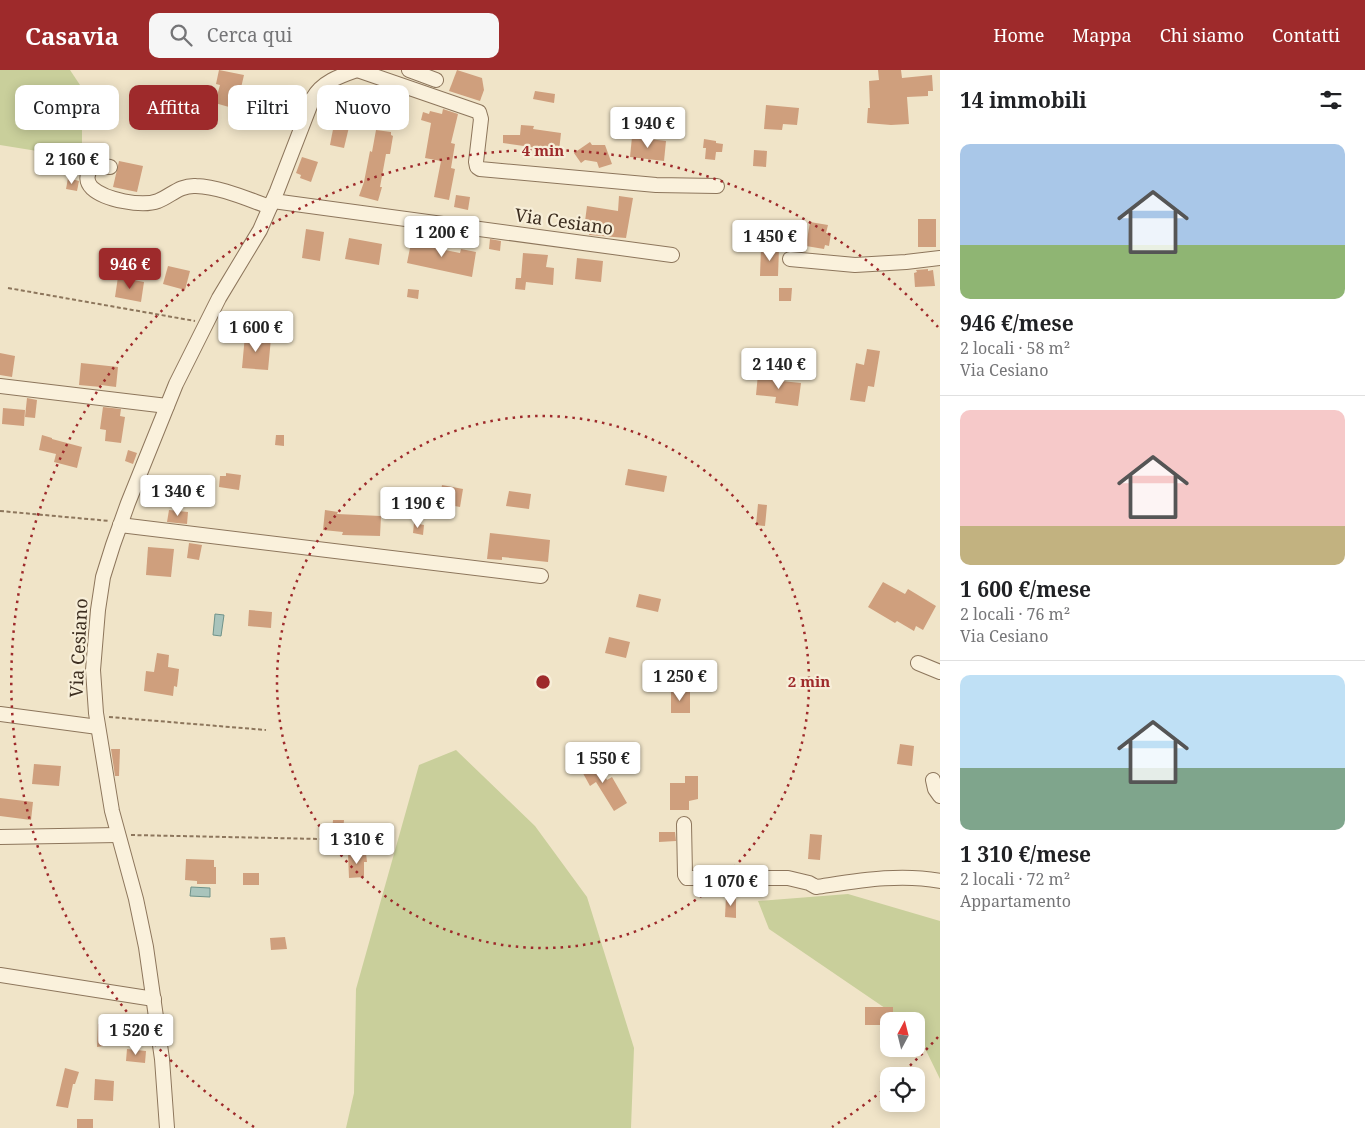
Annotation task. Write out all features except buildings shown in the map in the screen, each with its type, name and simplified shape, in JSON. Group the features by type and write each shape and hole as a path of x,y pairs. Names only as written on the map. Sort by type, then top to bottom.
{"street":[{"name":"Via Cesiano","path":"167,1128 164,1071 141,923 110,803 97,721 93,670 97,617 103,577 120,524 168,406 206,323 256,236 272,204 316,93 330,82 357,70 478,112 481,119 476,162 477,167 480,169 656,185 717,186"},
{"path":"409,70 436,80"},
{"path":"110,167 96,165 91,168 87,176 88,182 93,189 103,195 121,200 148,204 160,200 177,189 196,186 272,204"},
{"name":"Via Cesiano","path":"272,204 672,256"},
{"path":"790,259 862,265 940,258"},
{"path":"0,386 168,406"},
{"path":"120,524 541,576"},
{"path":"918,663 940,672"},
{"path":"0,714 97,721"},
{"path":"933,780 935,789 940,796"},
{"path":"684,824 685,875 687,878 788,878 809,883 816,887 906,877 940,880"},
{"path":"0,837 118,835"},
{"path":"0,975 154,999"}],"path":[{"path":"8,288 206,323"},
{"path":"0,511 120,524"},
{"path":"97,721 266,730"},
{"path":"118,835 369,840"}],"green space":[{"path":"0,70 70,70 80,85 15,85 15,130 82,130 82,146 68,156 0,145"},
{"path":"456,750 535,826 587,897 634,1048 631,1128 346,1128 354,1093 356,989 419,765"},
{"path":"848,894 940,921 940,1079 925,1048 925,1012 891,1012 769,929 758,901"}],"water":[{"path":"215,614 224,615 221,636 213,635"},
{"path":"191,887 210,888 210,897 190,896"}]}
